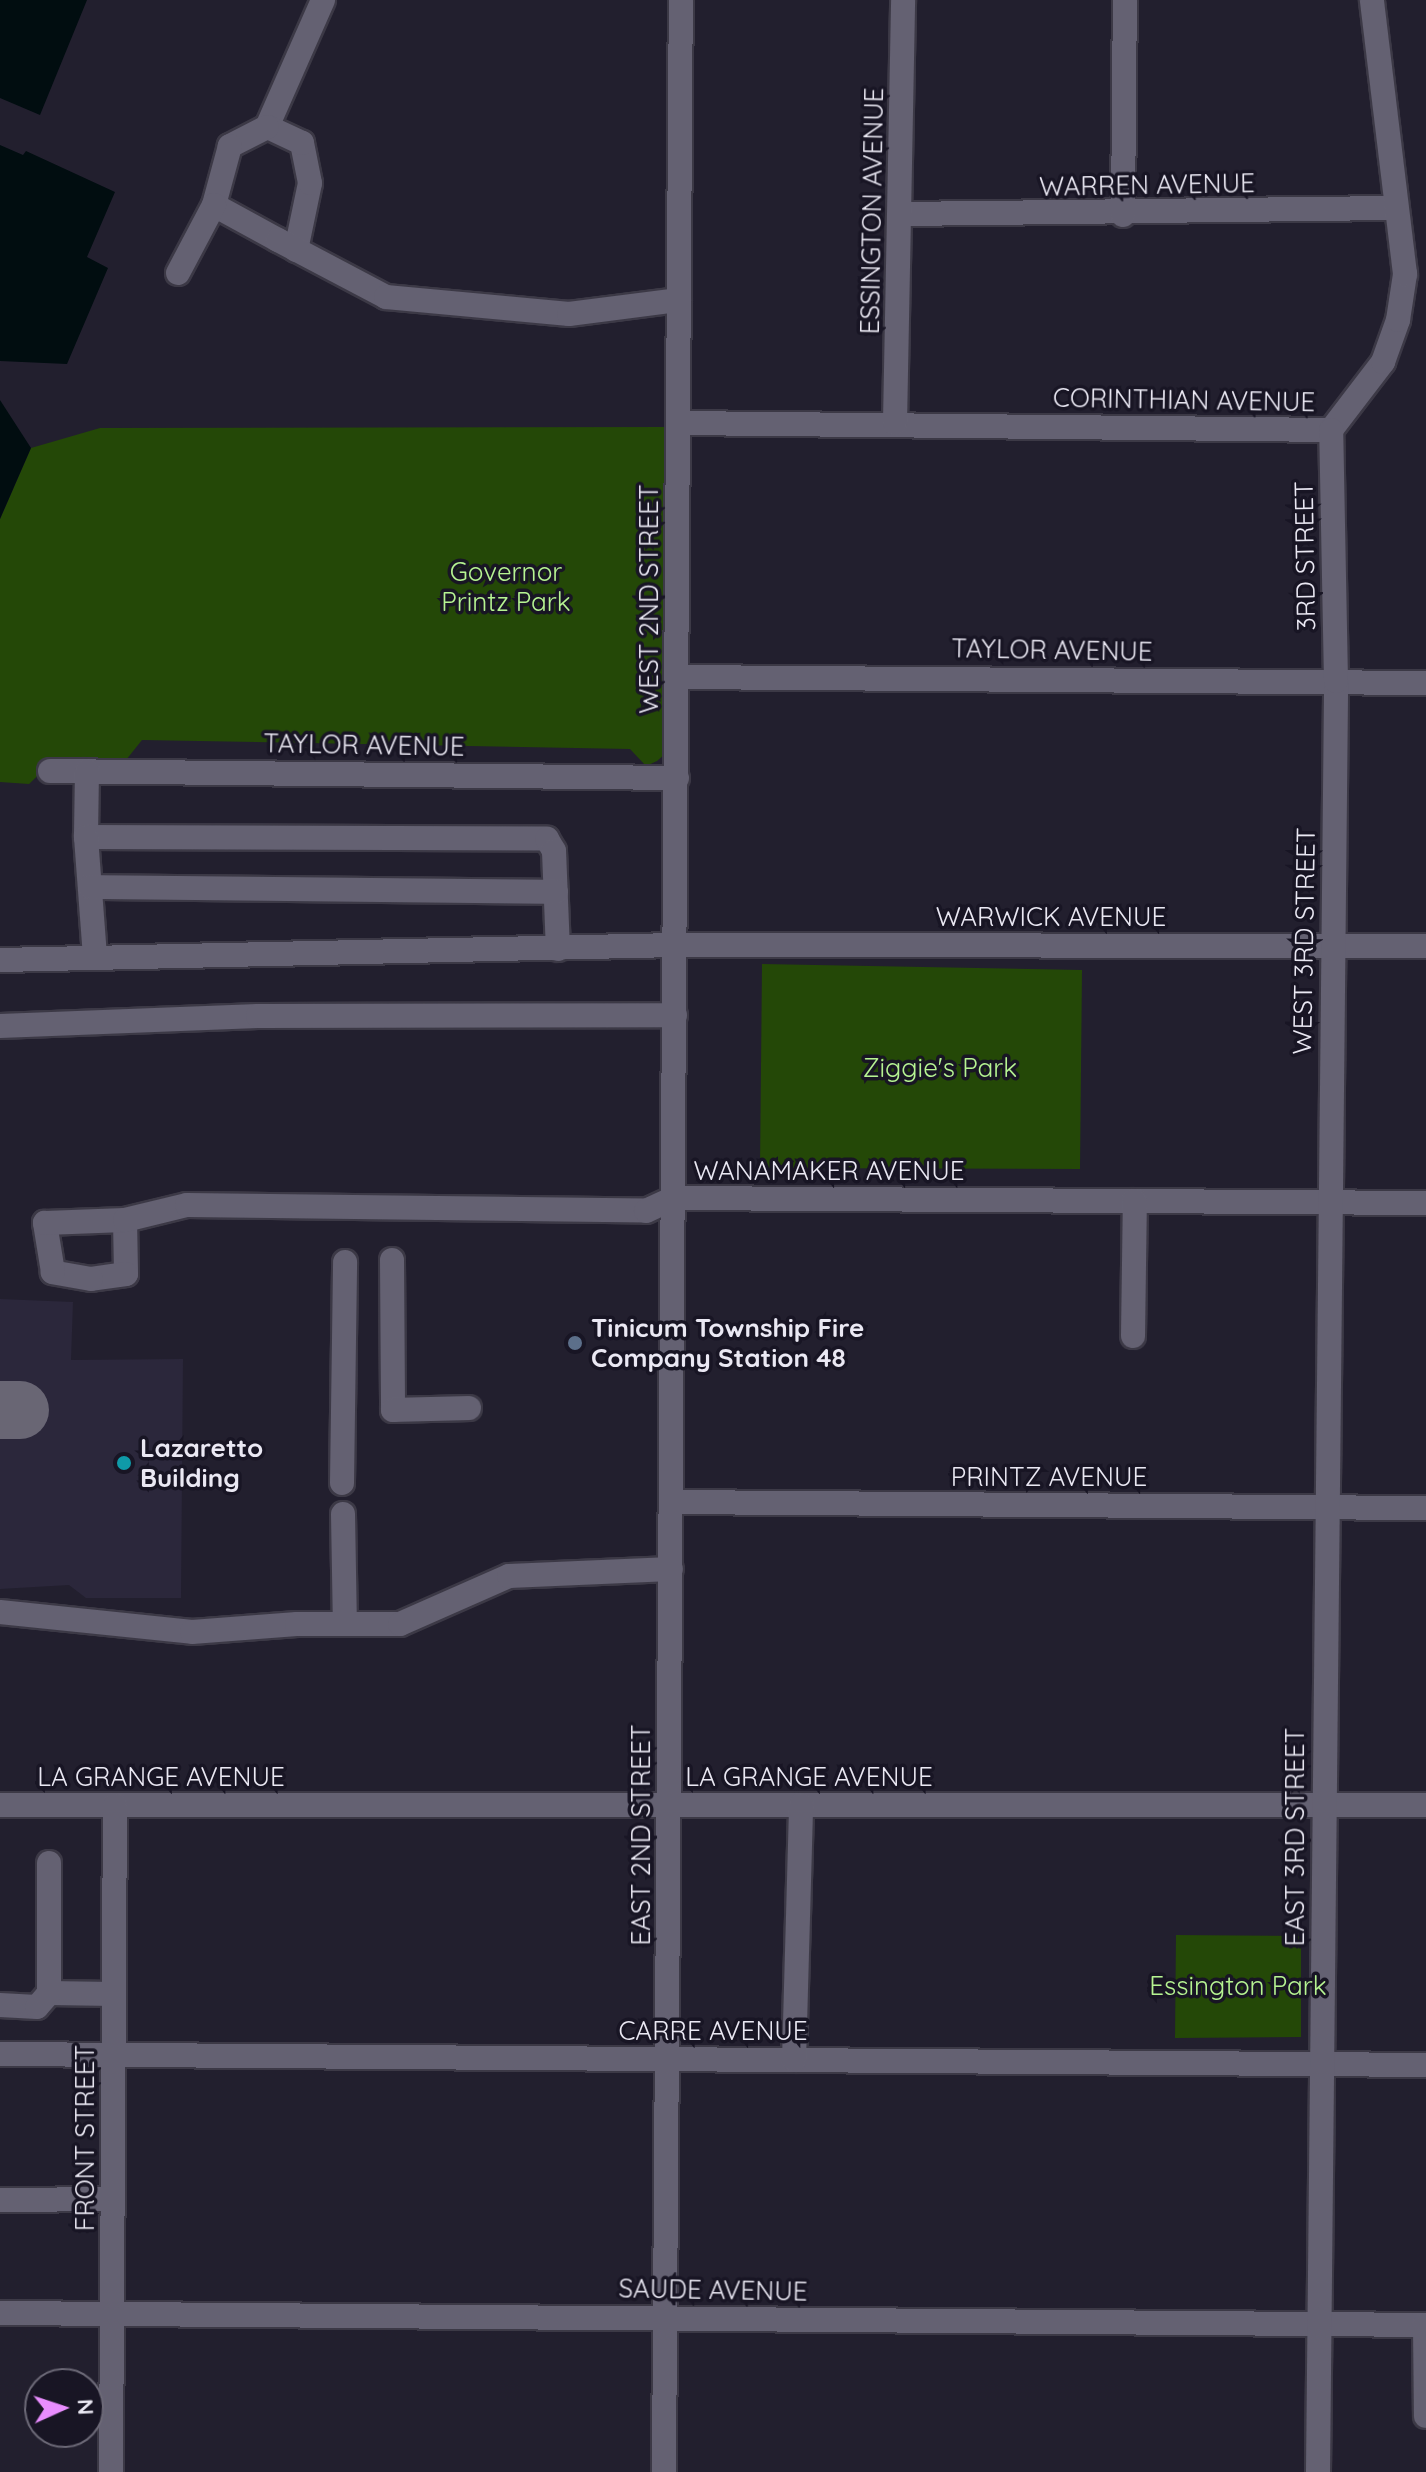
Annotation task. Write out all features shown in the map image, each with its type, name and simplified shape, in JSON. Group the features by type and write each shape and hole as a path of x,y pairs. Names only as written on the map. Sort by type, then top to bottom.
{"street":[{"path":"178,273 214,205 230,146 267,127 323,0"},
{"name":"WEST 2ND STREET","path":"674,1198 681,0"},
{"name":"ESSINGTON AVENUE","path":"895,423 903,0"},
{"path":"1123,215 1125,0"},
{"name":"CORINTHIAN AVENUE","path":"678,423 1331,430 1383,362 1398,320 1405,274 1394,208 1372,0"},
{"path":"267,127 302,143 310,183 296,250"},
{"path":"214,205 386,297 569,314 679,300"},
{"name":"WARREN AVENUE","path":"901,214 1123,215 1394,208"},
{"name":"3RD STREET","path":"1331,430 1336,681"},
{"name":"TAYLOR AVENUE","path":"677,677 1426,683"},
{"name":"WEST 3RD STREET","path":"1328,1202 1336,681"},
{"name":"TAYLOR AVENUE","path":"50,771 677,778"},
{"path":"87,771 86,837 95,956"},
{"path":"86,837 547,839 554,851 558,949"},
{"path":"90,887 556,892"},
{"name":"WARWICK AVENUE","path":"0,960 675,945 1426,946"},
{"path":"0,1026 258,1016 675,1015"},
{"name":"WANAMAKER AVENUE","path":"125,1220 126,1274 91,1279 53,1272 45,1223 125,1220 187,1205 646,1211 674,1198 1426,1203"},
{"name":"EAST 2ND STREET","path":"664,2472 674,1198"},
{"path":"1133,1336 1135,1201"},
{"name":"EAST 3RD STREET","path":"1318,2472 1328,1202"},
{"path":"392,1260 393,1410 469,1408"},
{"path":"342,1483 345,1262"},
{"name":"PRINTZ AVENUE","path":"671,1502 1426,1508"},
{"path":"343,1514 345,1624"},
{"path":"0,1612 192,1632 400,1624 509,1576 671,1569"},
{"name":"LA GRANGE AVENUE","path":"0,1805 1426,1805"},
{"name":"FRONT STREET","path":"111,2472 115,1805"},
{"path":"794,2060 801,1805"},
{"path":"0,2005 37,2007 49,1993 49,1863"},
{"path":"49,1993 114,1994"},
{"name":"CARRE AVENUE","path":"0,2054 1426,2065"},
{"path":"0,2200 113,2199"},
{"name":"SAUDE AVENUE","path":"0,2313 1426,2325"},
{"path":"1426,2325 1426,2416"}],"shaded area":[{"path":"0,0 87,0 40,115 0,98"},
{"path":"0,145 23,155 26,151 115,192 87,257 108,268 67,364 0,361"},
{"path":"0,400 31,448 0,519"},
{"path":"0,1299 73,1302 71,1360 183,1359 181,1598 86,1598 69,1585 0,1589"}],"green space":[{"name":"Governor Printz Park","path":"671,427 665,754 657,761 646,766 630,749 142,740 126,760 56,758 29,784 0,782 0,519 31,448 100,428"},
{"name":"Ziggie's Park","path":"762,964 1082,970 1080,1169 760,1168"},
{"name":"Essington Park","path":"1176,1935 1301,1936 1301,2037 1175,2038"}],"taxiway":[{"path":"0,1410 20,1410"}],"place":[{"name":"Tinicum Township Fire Company Station 48","path":"575,1343"},
{"name":"Lazaretto Building","path":"124,1463"}]}
